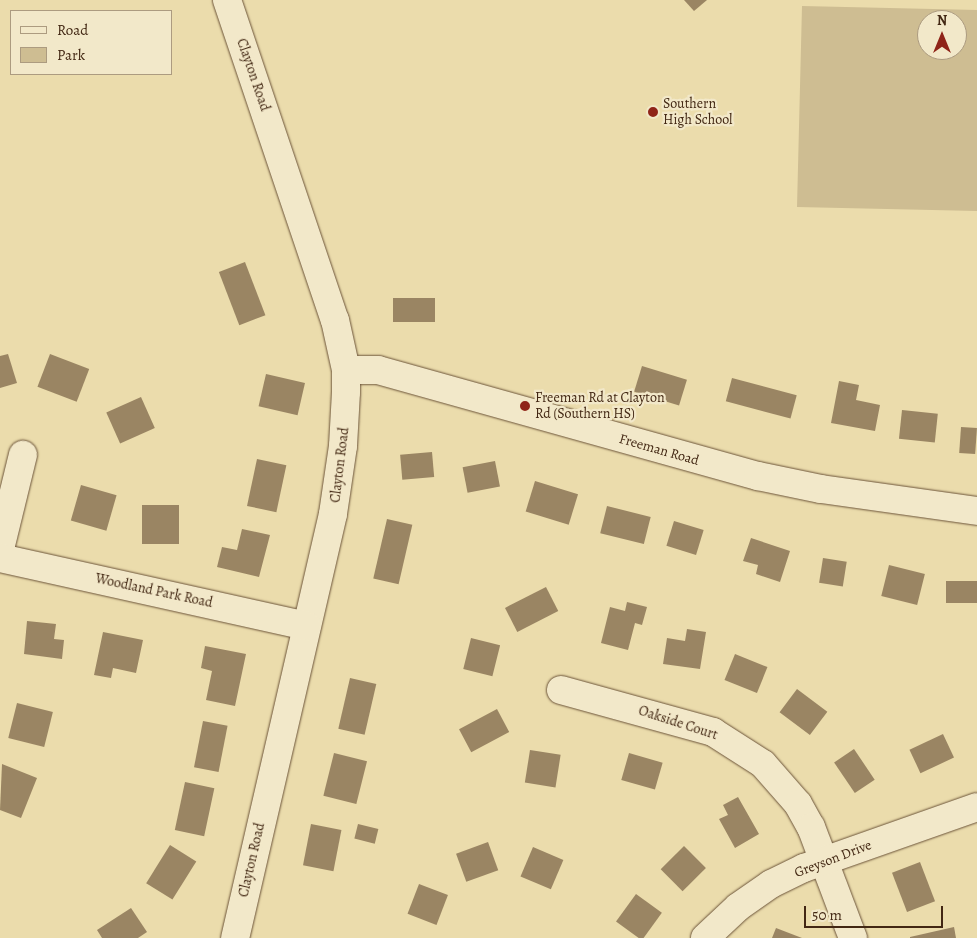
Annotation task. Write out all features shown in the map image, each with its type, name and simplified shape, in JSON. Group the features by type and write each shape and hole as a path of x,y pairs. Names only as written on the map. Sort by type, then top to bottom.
{"street":[{"name":"Clayton Road","path":"227,0 315,257 335,320 346,370 345,424 339,479 235,938"},
{"name":"Freeman Road","path":"346,370 378,370 758,476 830,491 977,511"},
{"path":"0,549 22,455"},
{"name":"Woodland Park Road","path":"0,558 307,626"},
{"name":"Oakside Court","path":"561,690 686,723 742,748 764,764 798,804 825,861 853,938"},
{"name":"Greyson Drive","path":"705,938 738,906 771,884 825,861 977,807"}],"green space":[{"path":"802,6 977,10 977,211 797,207"}],"building":[{"path":"684,0 707,0 694,11"},
{"path":"245,262 265,315 239,325 219,272"},
{"path":"393,298 435,298 435,322 393,322"},
{"path":"8,354 17,383 0,388 0,356"},
{"path":"50,354 89,369 77,402 37,387"},
{"path":"642,366 687,380 679,406 634,392"},
{"path":"266,374 305,383 298,415 259,406"},
{"path":"732,378 797,395 791,419 726,401"},
{"path":"839,381 859,385 856,400 880,405 875,431 831,423"},
{"path":"141,397 155,428 120,444 106,412"},
{"path":"902,410 938,414 935,443 899,439"},
{"path":"961,427 977,428 975,454 959,453"},
{"path":"432,452 434,477 402,480 400,455"},
{"path":"257,459 286,465 276,512 247,506"},
{"path":"495,461 500,487 468,493 463,467"},
{"path":"535,481 578,494 569,525 526,512"},
{"path":"81,485 117,495 106,531 71,521"},
{"path":"142,505 179,505 179,544 142,544"},
{"path":"607,506 651,517 644,544 600,533"},
{"path":"387,519 412,525 399,584 373,578"},
{"path":"674,521 704,530 696,555 666,546"},
{"path":"242,529 270,535 259,577 217,567 222,547 237,550"},
{"path":"751,538 790,551 780,582 756,574 758,565 743,561"},
{"path":"823,558 847,562 843,586 819,583"},
{"path":"889,565 925,574 917,605 881,596"},
{"path":"946,581 977,581 977,603 946,603"},
{"path":"546,587 558,611 517,632 505,608"},
{"path":"627,602 647,607 642,625 635,623 628,650 601,643 610,607 625,611"},
{"path":"27,621 56,624 54,639 64,640 62,659 24,654"},
{"path":"687,629 706,632 700,669 663,664 667,638 685,641"},
{"path":"103,632 143,640 136,673 113,668 111,678 94,675"},
{"path":"471,638 500,645 492,676 463,669"},
{"path":"205,646 246,654 235,706 206,700 212,671 201,668"},
{"path":"735,654 767,667 757,693 725,680"},
{"path":"350,678 376,684 365,735 338,729"},
{"path":"797,689 827,712 810,735 780,712"},
{"path":"17,703 53,712 44,747 8,738"},
{"path":"497,709 509,732 471,752 459,729"},
{"path":"203,721 228,726 219,772 194,767"},
{"path":"943,734 954,758 920,773 909,750"},
{"path":"854,749 875,780 855,793 834,762"},
{"path":"530,750 561,755 555,787 525,783"},
{"path":"334,753 367,761 356,804 323,796"},
{"path":"629,753 663,763 655,790 621,780"},
{"path":"2,764 37,778 21,818 0,810"},
{"path":"185,782 214,788 204,836 175,830"},
{"path":"738,797 759,834 735,848 719,819 728,815 723,805"},
{"path":"311,824 341,830 333,871 303,865"},
{"path":"358,824 378,829 375,844 354,839"},
{"path":"488,842 498,870 466,882 456,854"},
{"path":"170,845 196,861 172,900 146,883"},
{"path":"684,846 706,868 683,891 661,869"},
{"path":"533,847 563,860 551,889 520,876"},
{"path":"920,862 935,901 907,912 892,873"},
{"path":"419,884 448,895 436,925 408,914"},
{"path":"636,894 662,913 644,938 639,938 616,922"},
{"path":"131,908 147,932 138,938 102,938 97,930"},
{"path":"954,927 956,938 910,938 910,937"},
{"path":"776,928 802,938 772,938"}],"place":[{"name":"Southern High School","path":"653,112"},
{"name":"Freeman Rd at Clayton Rd (Southern HS)","path":"525,406"}]}
